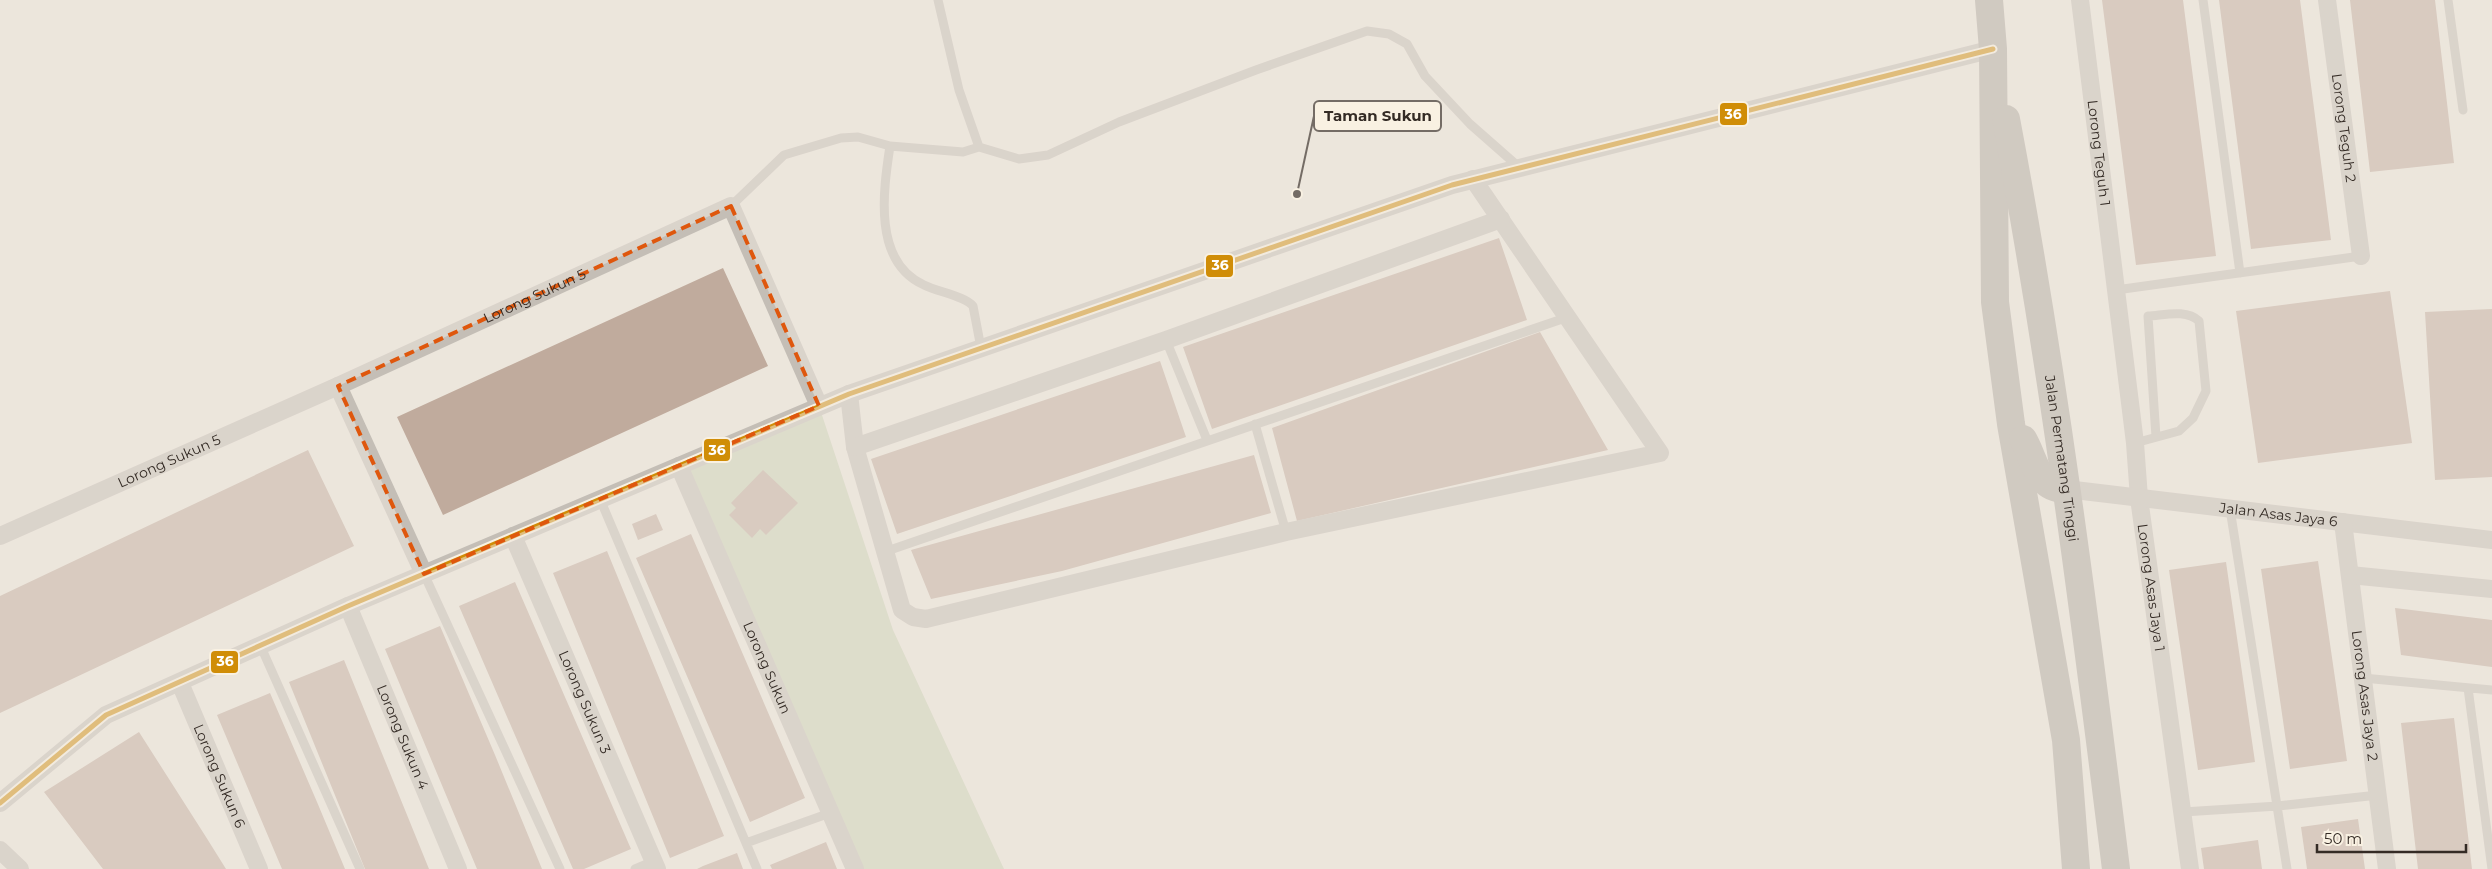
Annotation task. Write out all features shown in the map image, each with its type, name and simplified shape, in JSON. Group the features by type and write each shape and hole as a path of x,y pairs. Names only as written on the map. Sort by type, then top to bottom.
{"highway":[{"name":"Jalan Permatang Tinggi","path":"1989,0 1994,49 2031,249 2066,490 2116,869"},
{"name":"Jalan Permatang Tinggi","path":"1994,49 1995,302 2010,424 2066,740 2076,869"},
{"path":"2010,424 2025,442 2034,464 2045,482 2057,490 2066,490"}],"street":[{"name":"Lorong Teguh 1","path":"2080,0 2117,298"},
{"name":"Lorong Teguh 2","path":"2327,0 2361,256"},
{"path":"0,803 106,715 180,684 348,606 849,394 1452,185 1994,49"},
{"path":"849,394 856,447 887,551 902,610 913,617 926,619 1286,532 1660,453 1473,179"},
{"path":"731,206 819,406"},
{"name":"Lorong Sukun 5","path":"0,536 338,386 731,206"},
{"path":"856,447 1166,340 1501,219"},
{"name":"Lorong Asas Jaya 1","path":"2117,298 2135,443 2139,498 2190,869"},
{"path":"338,386 424,574"},
{"name":"Lorong Sukun","path":"679,466 855,869"},
{"name":"Jalan Asas Jaya 6","path":"2066,490 2492,540"},
{"name":"Lorong Asas Jaya 2","path":"2343,522 2387,869"},
{"name":"Lorong Sukun 3","path":"513,536 656,865"},
{"path":"2350,575 2492,589"},
{"name":"Lorong Sukun 4","path":"348,606 458,869"},
{"name":"Lorong Sukun 6","path":"180,684 259,869"},
{"path":"0,850 20,869"}],"lane":[{"path":"938,0 960,90 979,147"},
{"path":"2203,0 2240,273"},
{"path":"2448,0 2463,110"},
{"path":"731,206 784,155 840,138 858,137 890,146 963,152 979,147 1019,158 1048,155 1119,122 1256,70 1367,31 1389,34 1407,44 1425,76 1470,124 1520,169"},
{"path":"890,146 886,174 885,228 894,259 918,283 969,302 973,306 981,348"},
{"path":"2117,298 2240,273 2361,256"},
{"path":"2135,443 2156,437 2180,430 2193,418 2206,392 2199,321 2193,316 2182,314 2148,316 2156,437"},
{"path":"887,551 1568,317"},
{"path":"1166,340 1207,440"},
{"path":"1255,424 1286,532"},
{"path":"600,499 756,869"},
{"path":"2230,509 2287,869"},
{"path":"424,574 560,869"},
{"path":"261,647 360,869"},
{"path":"2363,678 2492,690"},
{"path":"2468,688 2492,869"},
{"path":"2182,812 2278,806 2378,795"},
{"path":"746,843 830,813"},
{"path":"635,869 656,865"}],"highlighted area":[{"path":"731,206 819,406 424,574 338,386"}],"green space":[{"path":"819,406 893,630 1004,869 855,869 679,466"}],"building":[{"path":"2102,0 2183,0 2216,256 2136,265"},
{"path":"2219,0 2300,0 2331,240 2251,249"},
{"path":"2350,0 2435,0 2454,163 2370,172"},
{"path":"1499,238 1527,320 1212,429 1183,347"},
{"path":"723,268 768,366 443,515 397,417"},
{"path":"2390,291 2412,443 2258,463 2236,311"},
{"path":"2492,309 2492,477 2435,480 2425,312"},
{"path":"1540,332 1608,450 1297,521 1272,428"},
{"path":"1160,361 1186,437 897,534 871,459"},
{"path":"308,450 354,546 0,713 0,596"},
{"path":"1254,455 1271,513 1062,571 931,599 911,550"},
{"path":"763,470 798,503 766,535 760,529 752,538 729,515 736,508 731,503"},
{"path":"656,514 663,530 638,540 632,524"},
{"path":"691,534 805,798 750,822 636,558"},
{"path":"607,551 724,836 670,858 553,573"},
{"path":"2318,561 2347,761 2290,769 2261,569"},
{"path":"2226,562 2255,762 2198,770 2169,570"},
{"path":"515,582 631,849 584,869 573,869 459,606"},
{"path":"2395,608 2492,620 2492,667 2401,655"},
{"path":"440,626 542,869 477,869 385,649"},
{"path":"344,660 429,869 365,869 289,682"},
{"path":"270,693 345,869 282,869 217,715"},
{"path":"2454,718 2472,869 2418,869 2401,723"},
{"path":"139,732 226,869 103,869 44,792"},
{"path":"2358,819 2365,869 2307,869 2301,827"},
{"path":"2258,840 2262,869 2204,869 2201,848"},
{"path":"826,842 837,869 772,869 770,865"},
{"path":"737,853 743,869 697,869 703,866"}],"transit line":[{"name":"36","path":"0,803 106,715 348,606 849,394 1452,185 1993,49"}],"place":[{"name":"Taman Sukun","path":"1297,194"}]}
